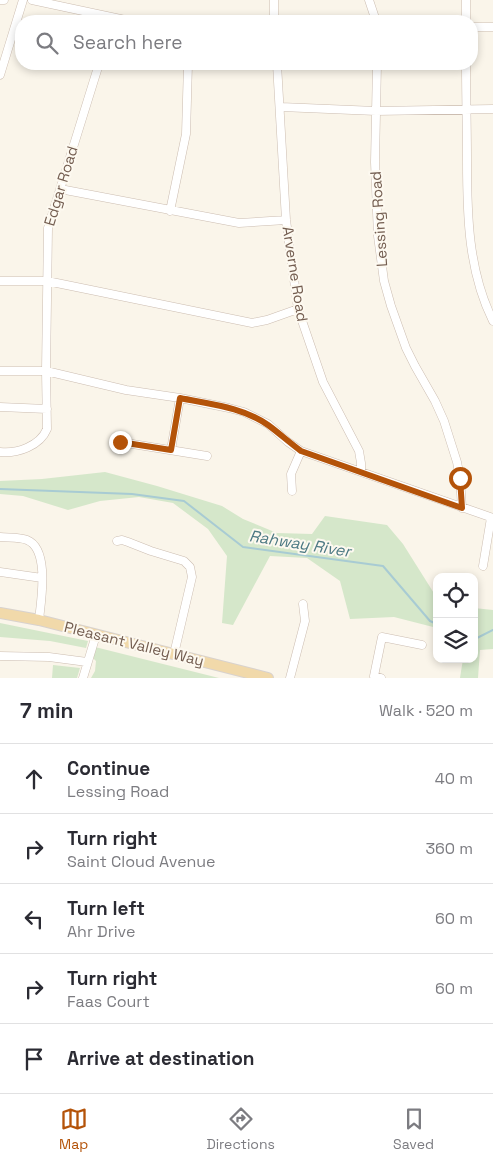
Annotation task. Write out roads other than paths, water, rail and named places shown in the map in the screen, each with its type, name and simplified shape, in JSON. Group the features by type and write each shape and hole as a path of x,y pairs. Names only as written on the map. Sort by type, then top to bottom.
{"main road":[{"name":"Pleasant Valley Way","path":"0,613 39,620 268,678"}],"street":[{"path":"18,15 23,0"},
{"path":"32,0 96,15"},
{"path":"274,0 274,15"},
{"path":"369,0 374,15"},
{"path":"466,0 466,15"},
{"path":"0,75 15,26"},
{"path":"478,27 493,28"},
{"name":"Edgar Road","path":"0,452 15,452 36,443 45,434 47,429 48,228 97,70"},
{"path":"170,211 186,134 188,70"},
{"name":"Arverne Road","path":"278,70 286,220 298,309 323,382 359,451 361,472"},
{"name":"Lessing Road","path":"377,70 375,162 378,236 384,281 406,348 444,421 457,462 462,508"},
{"path":"466,70 468,210 473,258 483,296 493,321"},
{"path":"281,107 376,111 493,109"},
{"path":"60,189 239,223 286,220"},
{"path":"0,281 47,281 252,323 298,309"},
{"path":"0,371 46,371 126,390 180,398 244,412 268,424 301,451 492,518 483,566"},
{"path":"171,450 180,398"},
{"path":"0,407 47,409"},
{"path":"120,442 207,456"},
{"path":"292,491 291,474 301,451"},
{"path":"0,537 26,540 33,544 40,555 42,578 39,620"},
{"path":"117,541 122,540 179,559 190,567 192,576 174,654"},
{"path":"0,572 42,578"},
{"path":"290,678 305,621 303,604"},
{"path":"83,678 96,635"},
{"path":"381,678 374,676 382,637 422,645"},
{"path":"0,656 49,657 87,662"}],"waterway":[{"name":"Rahway River","path":"0,489 132,494 184,501 243,547 383,566 433,622"},
{"name":"Rahway River","path":"478,638 493,630"}]}
